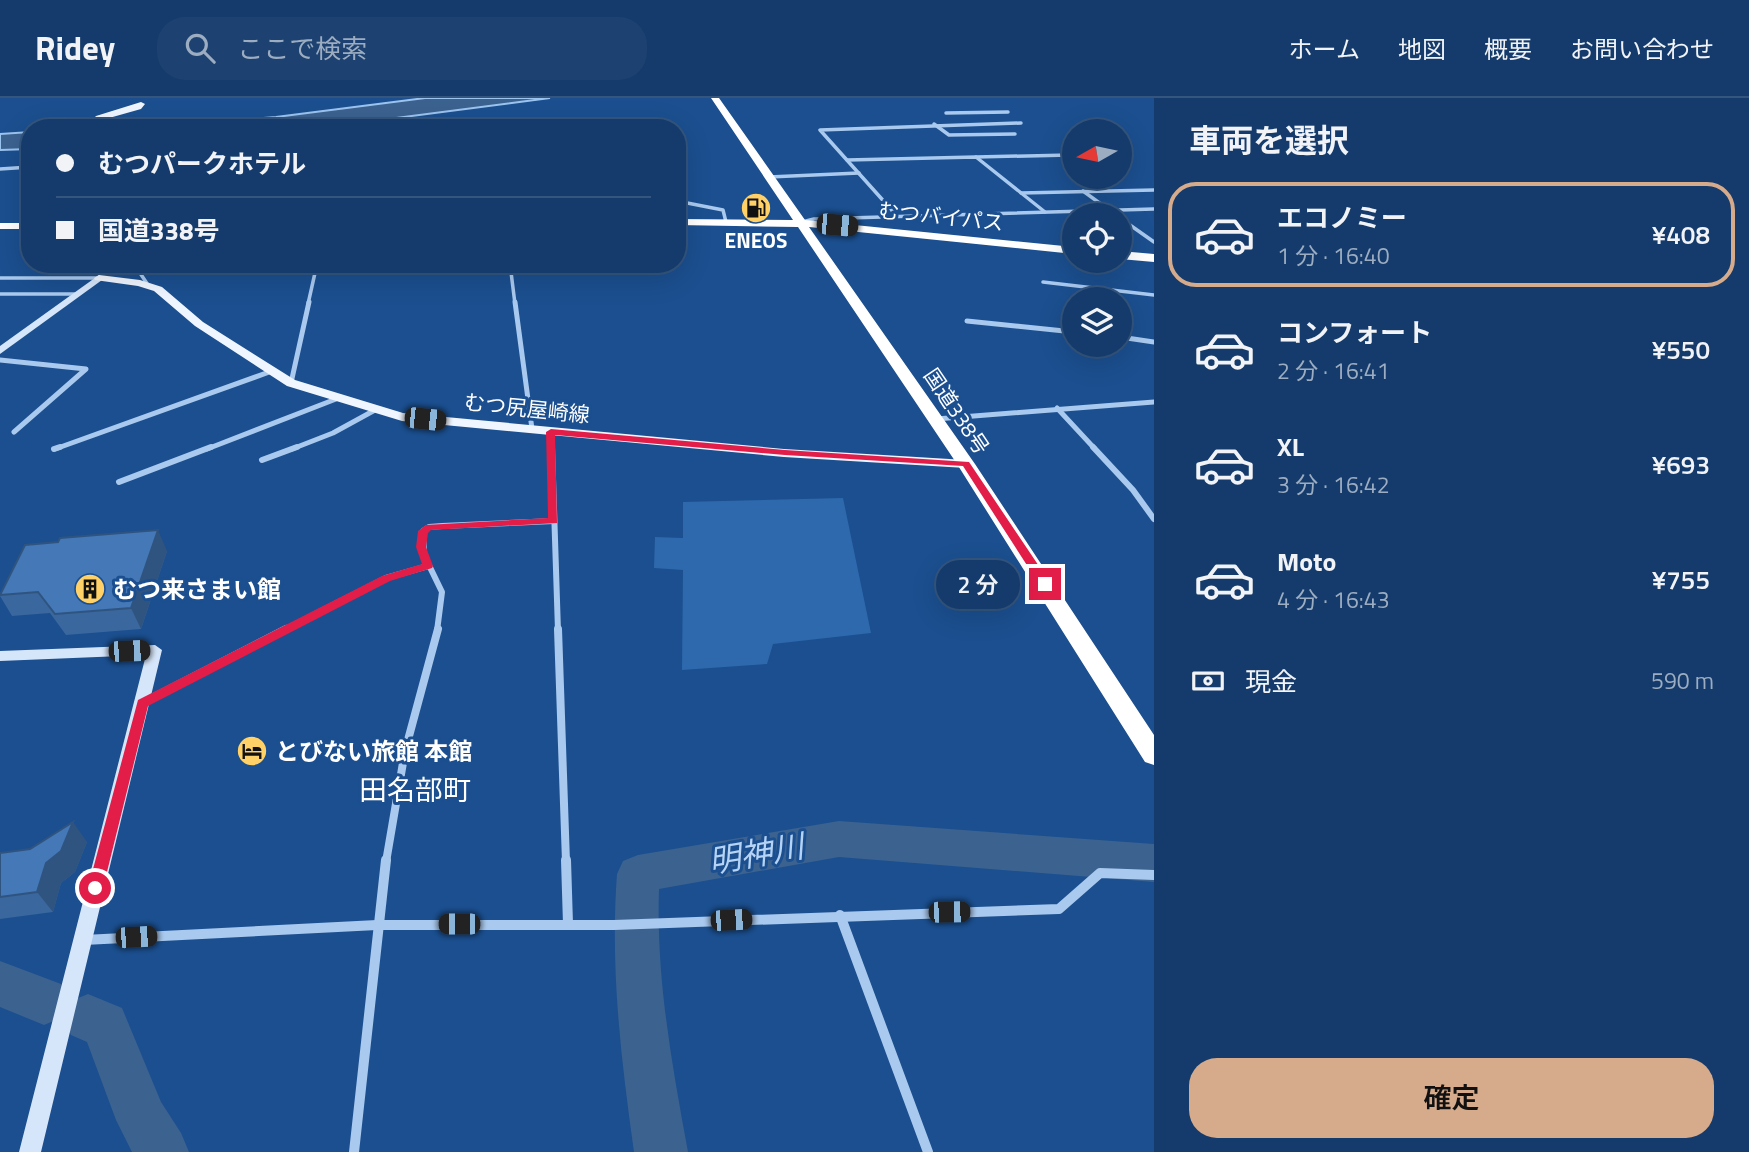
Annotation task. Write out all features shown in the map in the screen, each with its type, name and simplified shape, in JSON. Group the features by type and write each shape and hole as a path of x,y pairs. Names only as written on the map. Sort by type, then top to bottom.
{"highway":[{"name":"国道338号","path":"715,98 936,419 1154,755"},
{"name":"むつバイパス","path":"686,222 801,223 1062,249"},
{"path":"0,226 21,226"},
{"path":"1132,256 1154,258"}],"main road":[{"path":"140,101 142,113"},
{"path":"98,119 138,107 140,101"},
{"path":"99,278 105,273"},
{"name":"むつ尻屋崎線","path":"99,278 158,289 199,324 291,383 336,399 402,417 785,453 966,464"}],"street":[{"path":"979,112 995,123"},
{"path":"946,113 1009,112"},
{"path":"897,216 820,130 1021,123"},
{"path":"934,124 949,135 1015,134"},
{"path":"847,160 1062,155"},
{"path":"976,157 1046,212"},
{"path":"0,169 21,168"},
{"path":"769,177 859,173"},
{"path":"1020,193 1154,190"},
{"path":"1082,191 1099,203"},
{"path":"686,203 723,210 726,222"},
{"path":"1132,210 1154,209"},
{"path":"801,223 814,219 1062,212"},
{"path":"1132,227 1154,242"},
{"path":"140,273 148,285"},
{"path":"291,383 315,273"},
{"path":"511,273 532,429"},
{"path":"0,278 99,278"},
{"path":"0,351 99,278"},
{"path":"1043,282 1154,295"},
{"path":"0,294 77,294"},
{"path":"967,321 1062,331"},
{"path":"1132,339 1154,342"},
{"path":"0,360 86,369 15,432"},
{"path":"54,449 272,371"},
{"path":"119,482 336,399"},
{"path":"936,419 1154,402"},
{"path":"1057,408 1133,490 1154,519"},
{"path":"262,460 333,433 376,410"},
{"path":"551,432 568,924"},
{"path":"354,1152 377,925 407,734 443,604 439,582 428,566 421,547 423,531 429,527 554,521"},
{"path":"142,704 386,578 428,566"},
{"path":"0,656 155,650 30,1152"},
{"path":"82,940 377,925 614,925 1059,909 1100,873 1154,875"},
{"path":"840,915 928,1152"}],"shaded area":[{"path":"425,98 550,98 388,119 252,119"},
{"path":"21,133 21,149 0,150 0,134"},
{"path":"843,498 871,633 773,644 767,664 682,670 683,570 654,568 655,537 683,538 683,502"}],"building":[{"name":"むつ来さまい館","path":"158,530 131,608 55,614 38,592 0,595 25,545 58,542 60,538"},
{"path":"73,822 61,851 46,863 37,892 0,897 0,853 30,849"}],"waterway":[{"name":"明神川","path":"661,1152 645,1048 638,978 638,874 839,839 1154,863"},
{"name":"明神川","path":"0,984 44,1001"},
{"name":"明神川","path":"88,1018 105,1025 142,1120 162,1152"}],"place":[{"name":"ENEOS","path":"756,208"},
{"name":"むつ来さまい館","path":"90,589"},
{"name":"とびない旅館 本館","path":"252,751"}],"district":[{"name":"田名部町","path":"415,789"}],"route":[{"path":"95,888 142,704 386,578 428,566 421,547 423,531 429,527 554,521 551,432 785,453 966,464 1045,584"}]}
